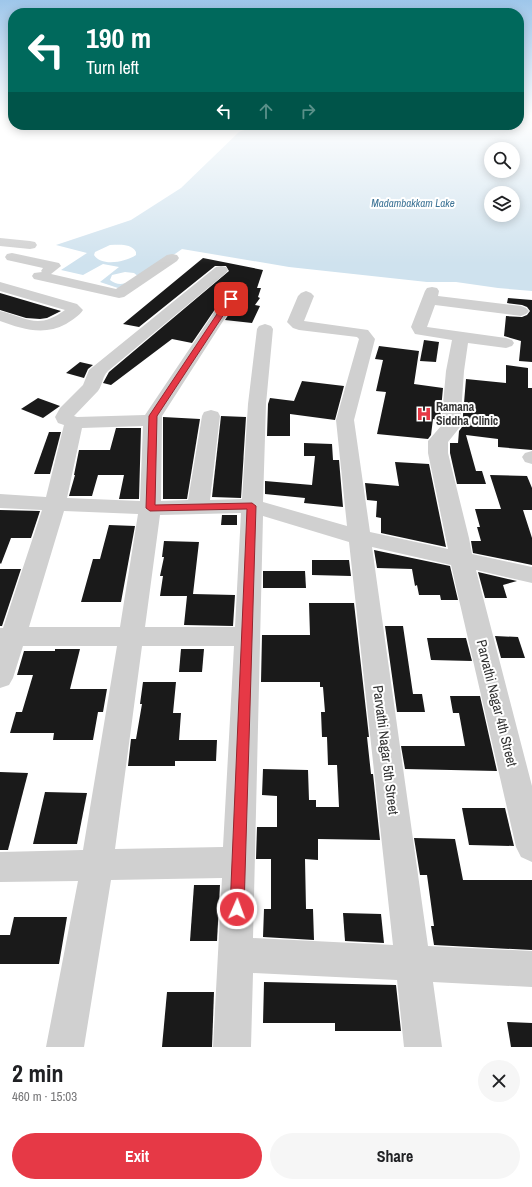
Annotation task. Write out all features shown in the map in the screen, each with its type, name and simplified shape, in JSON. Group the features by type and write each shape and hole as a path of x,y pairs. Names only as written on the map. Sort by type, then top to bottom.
{"street":[{"path":"0,242 30,245"},
{"path":"0,279 18,284 39,276 54,266 12,257"},
{"path":"39,276 118,294 128,290 172,258"},
{"path":"65,1047 97,864 150,508 153,420 153,416 230,278 102,367 95,374 92,387 64,417 65,419 74,423 153,420"},
{"path":"0,286 72,307 76,310 53,324 42,328 0,316"},
{"path":"0,309 28,294"},
{"name":"Parvathi Nagar 5th Street","path":"306,296 295,322 299,325 362,333 367,339 345,420 414,963 423,1047"},
{"path":"506,343 428,333 419,329 431,296 521,311"},
{"path":"232,1047 252,506 257,404 264,329"},
{"name":"Parvathi Nagar 4th Street","path":"461,337 455,372 450,427 438,441 438,454 458,538 461,559 532,847"},
{"path":"198,507 211,416"},
{"path":"0,678 7,637 55,504 74,423"},
{"path":"0,501 150,508 252,506 359,537 532,575"},
{"path":"7,637 247,636"},
{"path":"0,868 97,864 239,862"},
{"path":"235,955 532,969"}],"water":[{"name":"Madambakkam Lake","path":"204,166 484,166 484,178 520,178 520,166 532,166 532,291 456,282 427,282 289,267 182,249 124,290 100,282 119,267 103,264 83,275 61,270 87,253 56,245 131,220 181,188","holes":["110,245 131,247 136,252 136,255 126,260 114,262 102,261 97,259 94,255 95,252","125,272 134,273 139,277 128,282 117,284 110,280 112,275"]}],"building":[{"path":"203,258 263,270 257,288 261,288 258,297 260,298 255,305 260,306 252,323 225,320 246,288 243,283 233,283 192,343 172,339 111,385 103,383 109,372 229,271 226,266 215,266 139,327 123,324"},
{"path":"0,293 61,311 47,318 26,318 0,310"},
{"path":"508,298 532,300 532,362 519,361 521,341 504,336 506,316 522,317 527,315 530,311 527,307 522,305 507,303"},
{"path":"424,340 439,342 436,362 420,361"},
{"path":"379,346 419,351 414,384 443,388 440,420 433,419 431,435 428,439 377,434 386,392 376,391 383,360 375,359"},
{"path":"80,362 93,365 88,369 84,378 66,373"},
{"path":"506,365 528,368 528,388 532,388 532,450 498,447 498,439 466,435 476,471 482,471 486,484 457,484 450,453 450,443 458,443 459,431 462,427 466,379 506,383"},
{"path":"302,381 344,386 335,420 290,414 290,436 267,436 268,404 270,398 294,401"},
{"path":"38,398 60,406 43,418 21,409"},
{"path":"221,416 246,417 241,498 212,497"},
{"path":"163,417 200,419 187,499 163,499"},
{"path":"116,428 141,428 139,499 119,499 124,475 98,475 92,496 69,496 75,475 79,450 110,450"},
{"path":"49,432 61,432 50,474 34,474"},
{"path":"304,443 332,444 333,460 339,460 343,507 304,503 305,498 265,494 265,481 312,485 315,456 304,456"},
{"path":"395,462 429,464 446,547 381,533 381,518 376,517 377,501 367,500 365,483 399,486"},
{"path":"490,475 527,476 532,488 532,510 523,510 532,538 532,565 473,553 471,541 481,541 477,527 480,527 475,509 501,509"},
{"path":"0,510 40,511 31,538 11,538 1,564 0,563"},
{"path":"222,515 237,515 237,525 221,525"},
{"path":"109,525 135,526 121,602 81,602 93,559 100,559"},
{"path":"164,541 199,542 193,594 235,595 233,626 184,625 187,596 160,596 163,576 160,576 164,557 162,557"},
{"path":"374,550 450,566 458,600 441,600 440,595 419,595 417,585 415,586 412,569 377,568"},
{"path":"312,560 349,560 351,576 312,575"},
{"path":"0,569 21,569 2,626 0,626"},
{"path":"263,571 305,571 306,588 263,588"},
{"path":"478,572 517,581 503,585 507,598 485,598"},
{"path":"309,603 354,603 369,737 367,737 371,774 373,774 380,840 318,839 318,860 305,859 306,909 313,909 314,940 263,937 264,909 271,909 271,859 256,859 257,827 277,827 277,796 262,795 263,769 308,770 309,800 316,800 316,807 339,807 337,765 328,765 327,737 322,737 321,712 325,712 323,687 320,687 320,682 261,682 262,635 310,635"},
{"path":"385,626 403,626 413,694 422,694 425,712 397,712"},
{"path":"495,636 518,637 525,658 501,658"},
{"path":"427,638 466,638 472,661 431,660"},
{"path":"55,649 80,649 70,689 107,689 103,712 98,712 93,740 53,740 54,733 10,733 16,712 22,712 33,675 17,675 24,651 55,651"},
{"path":"181,649 204,649 202,672 179,672"},
{"path":"143,682 176,682 173,713 181,713 179,740 217,740 216,761 175,761 175,766 128,766 131,739 136,739 142,704 140,704"},
{"path":"450,696 480,696 497,771 405,769 401,746 465,746 459,713 453,713"},
{"path":"0,772 28,773 8,850 0,850"},
{"path":"45,792 87,793 77,844 33,844"},
{"path":"462,808 505,808 514,846 469,845"},
{"path":"414,838 455,839 463,880 532,880 532,950 434,945 431,926 434,926 427,875 420,875"},
{"path":"194,885 220,885 217,941 190,941"},
{"path":"343,913 381,914 384,943 345,941"},
{"path":"14,917 67,917 59,964 0,964 0,935 10,935"},
{"path":"264,982 396,985 401,1031 335,1031 335,1023 263,1023"},
{"path":"167,992 214,992 212,1047 162,1047"},
{"path":"507,1022 532,1023 532,1047 511,1047"}],"place":[{"name":"Ramana Siddha Clinic","path":"424,414"}],"route":[{"path":"231,299 153,416 150,508 252,506 237,909"}]}
